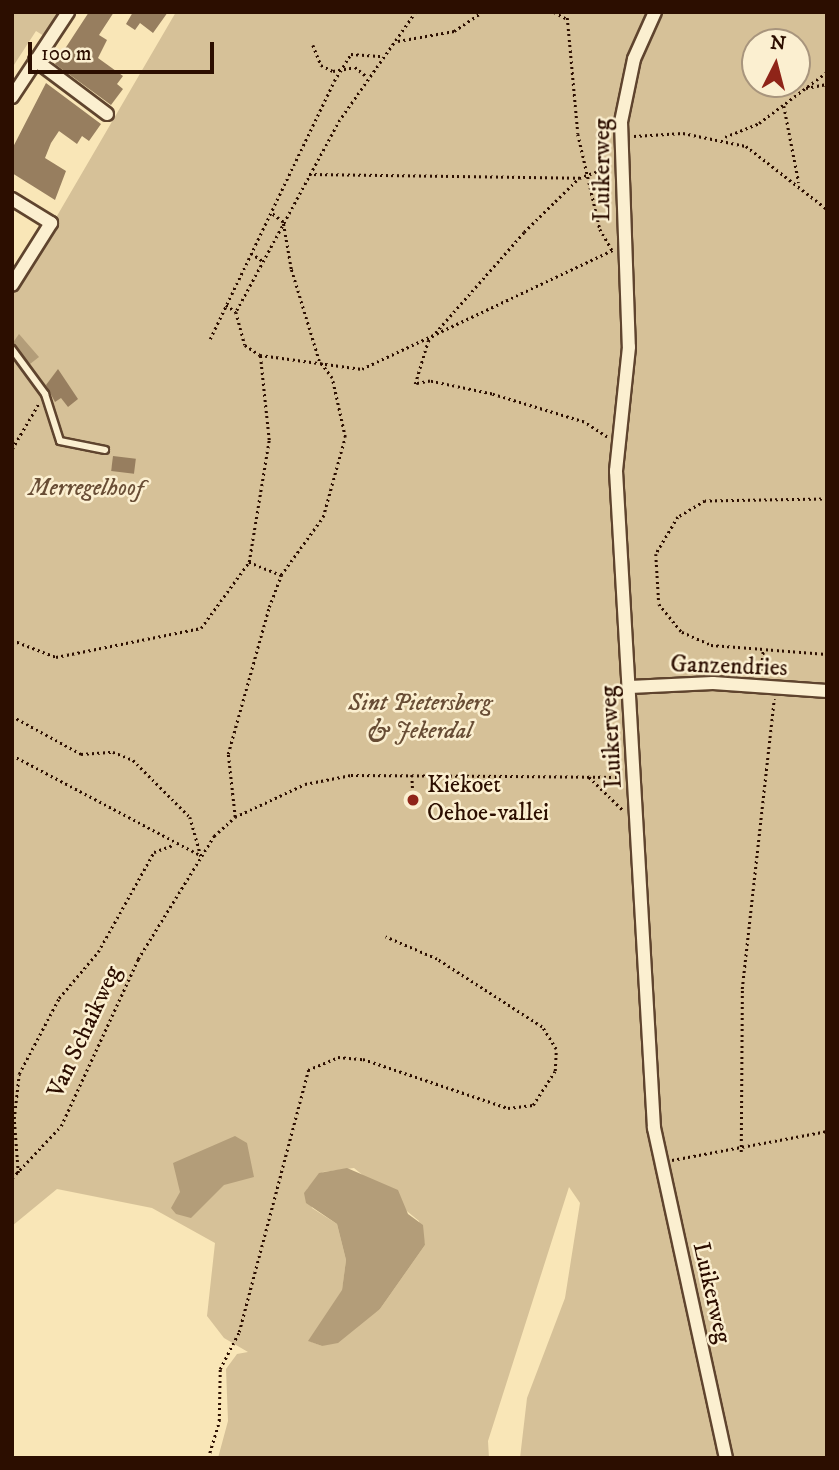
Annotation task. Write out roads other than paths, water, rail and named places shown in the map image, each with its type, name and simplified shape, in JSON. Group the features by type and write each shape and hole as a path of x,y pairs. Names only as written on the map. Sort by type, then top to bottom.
{"street":[{"path":"13,96 68,12"},
{"name":"Luikerweg","path":"655,12 634,59 621,135 629,336 617,443 658,1161 726,1458"},
{"path":"35,60 107,114"},
{"path":"12,199 51,223 12,285"},
{"name":"Ganzendries","path":"630,687 758,686 827,691"}],"lane":[{"path":"12,349 45,394 60,441 105,450"}],"place":[{"name":"Kiekoet Oehoe-vallei","path":"413,800"}],"park label":[{"name":"Merregelhoof","path":"86,489"},
{"name":"Sint Pietersberg & Jekerdal","path":"420,718"}]}
